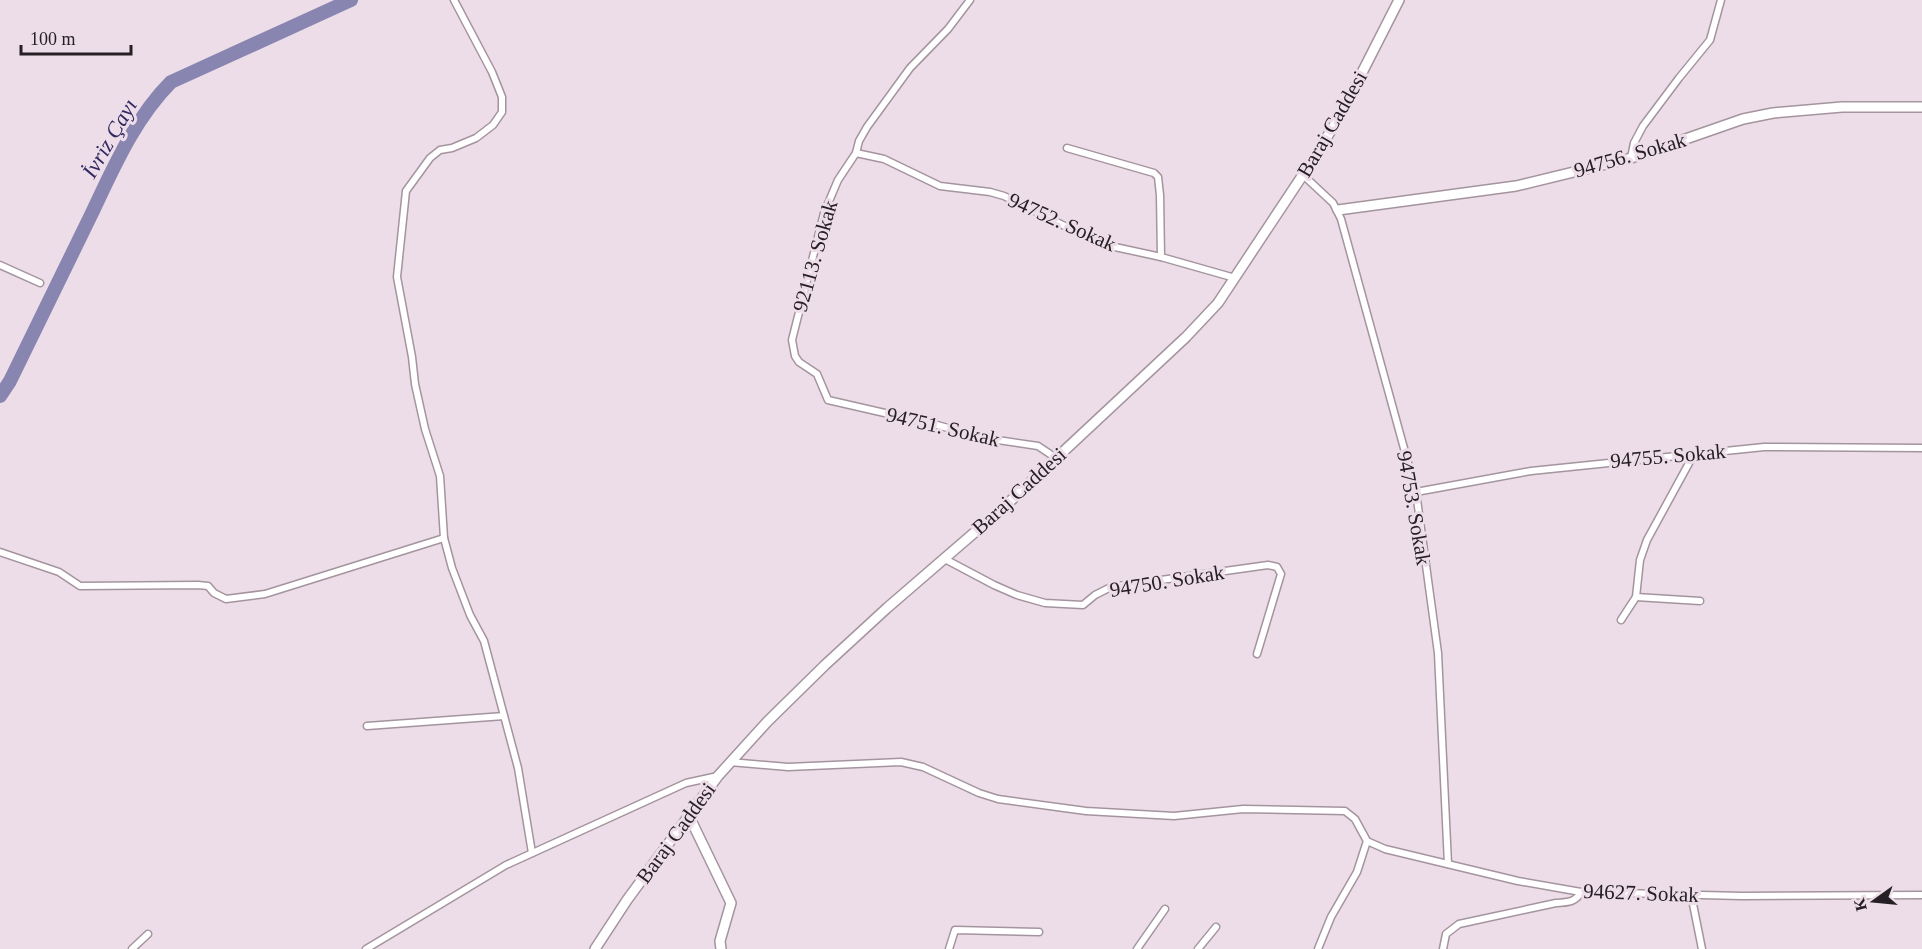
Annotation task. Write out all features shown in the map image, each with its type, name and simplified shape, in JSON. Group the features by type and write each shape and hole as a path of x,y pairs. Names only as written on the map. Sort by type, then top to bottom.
{"main road":[{"name":"Baraj Caddesi","path":"595,949 627,900 730,762 825,665 943,558 1004,507 1186,337 1218,303 1342,112 1399,0"},
{"name":"94756. Sokak","path":"1338,210 1501,189 1631,158 1743,119 1773,112 1842,107 1922,107"},
{"path":"689,816 731,903 720,941 721,949"}],"street":[{"path":"454,0 492,72 502,97 502,112 494,125 476,138 452,148 440,150 430,158 406,191 398,277 415,384 425,429 440,476 444,538 463,598 484,641 518,768 532,853"},
{"name":"92113. Sokak","path":"828,400 817,374 795,356 792,340 824,213 838,180 856,153 862,135 903,77 948,29 970,0"},
{"path":"1631,158 1634,143 1643,126 1710,40 1721,0"},
{"path":"1066,148 1154,173 1158,177 1161,195 1161,257"},
{"name":"94752. Sokak","path":"856,153 884,159 940,186 1004,196 1101,244 1161,257 1235,278"},
{"name":"94753. Sokak","path":"1303,175 1326,194 1338,210 1356,267 1416,492 1438,653 1448,864"},
{"path":"0,265 40,283"},
{"name":"94751. Sokak","path":"828,400 984,438 1038,446 1056,458"},
{"name":"94755. Sokak","path":"1416,492 1531,471 1764,447 1922,448"},
{"path":"1621,620 1636,597 1640,560 1647,540 1694,454"},
{"path":"0,552 59,572 80,586 198,585 208,586 214,593 226,600 265,594 444,538"},
{"name":"94750. Sokak","path":"943,558 1017,595 1045,603 1078,606 1087,603 1100,591 1111,587 1268,565 1277,567 1281,574 1257,654"},
{"path":"1636,597 1701,601"},
{"path":"367,726 504,716"},
{"path":"730,762 788,767 901,762 923,767 979,793 998,799 1086,811 1174,816 1243,809 1337,810 1350,813 1367,841 1357,872 1331,917 1318,949"},
{"path":"366,949 507,864 686,783 718,776"},
{"name":"94627. Sokak","path":"1367,841 1385,849 1518,881 1581,892 1922,895"},
{"path":"1443,949 1446,934 1459,924 1556,903 1571,902 1581,892"},
{"path":"1691,894 1702,949"},
{"path":"1137,949 1166,909"},
{"path":"1198,949 1216,927"},
{"path":"949,949 954,930 1039,932"},
{"path":"132,949 148,934"}],"waterway":[{"name":"İvriz Çayı","path":"0,396 10,381 116,162 135,128 158,96 171,82 351,0"}]}
